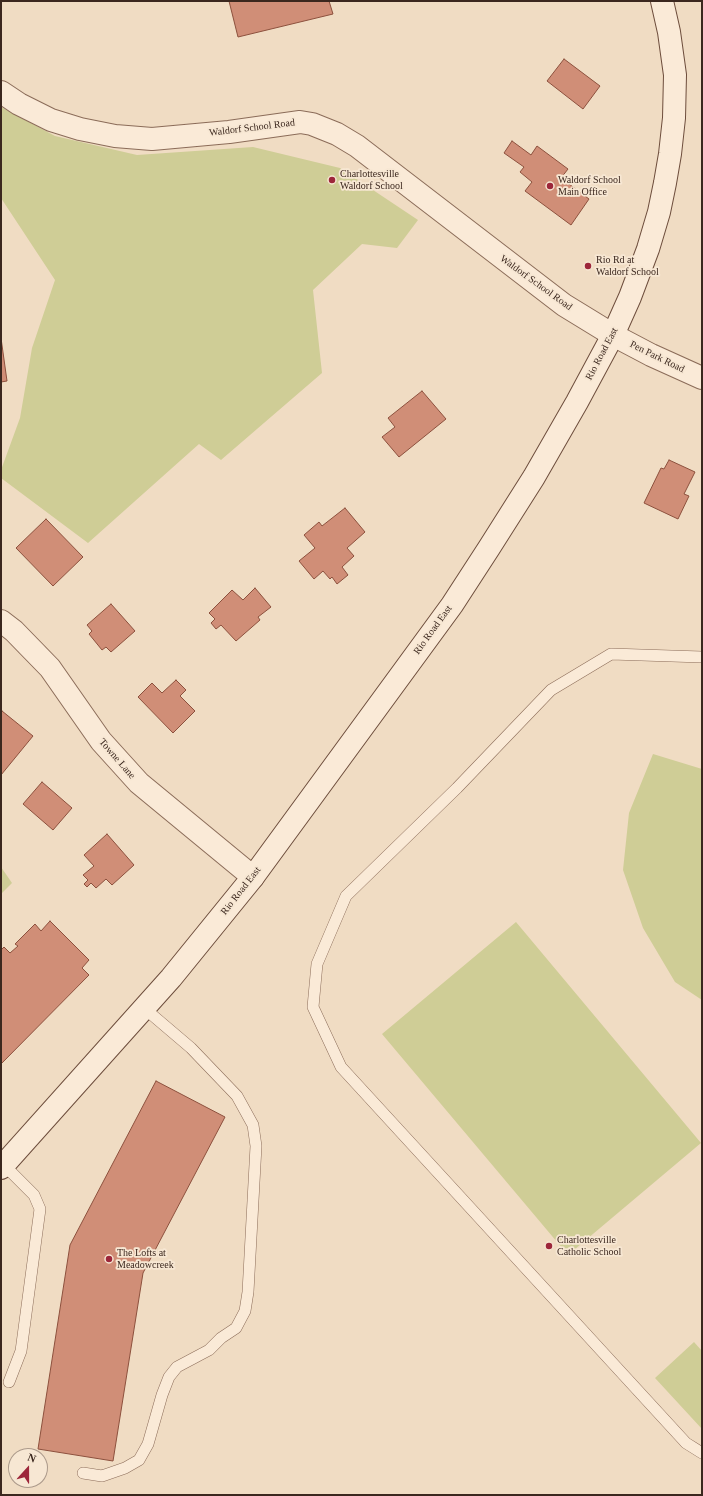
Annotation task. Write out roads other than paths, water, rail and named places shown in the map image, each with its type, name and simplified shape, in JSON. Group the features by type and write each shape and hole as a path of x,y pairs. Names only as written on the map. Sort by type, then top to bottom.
{"street":[{"name":"Rio Road East","path":"2,1165 171,978 253,877 447,611 489,548 554,443 613,334 628,303 648,249 658,212 670,154 674,118 675,75 669,32 662,1"},
{"name":"Waldorf School Road","path":"1,92 19,104 51,120 80,129 115,136 152,139 229,132 294,123 312,124 336,134 358,146 558,301 613,334"},
{"name":"Pen Park Road","path":"613,334 651,355 702,378"},
{"name":"Towne Lane","path":"1,621 17,633 50,668 101,742 139,783 253,877"}],"lane":[{"path":"702,657 611,654 551,690 457,788 346,896 318,964 313,1007 341,1067 686,1443 702,1453"},
{"path":"83,1473 102,1476 125,1468 139,1460 148,1444 162,1395 169,1378 177,1366 208,1350 221,1338 236,1328 245,1311 248,1292 256,1146 253,1125 236,1096 191,1048 144,1008"},
{"path":"2,1165 34,1195 40,1209 21,1351 9,1382"}],"place":[{"name":"Charlottesville Waldorf School","path":"332,180"},
{"name":"Waldorf School Main Office","path":"550,186"},
{"name":"Rio Rd at Waldorf School","path":"588,266"},
{"name":"Charlottesville Catholic School","path":"549,1246"},
{"name":"The Lofts at Meadowcreek","path":"109,1259"}]}
